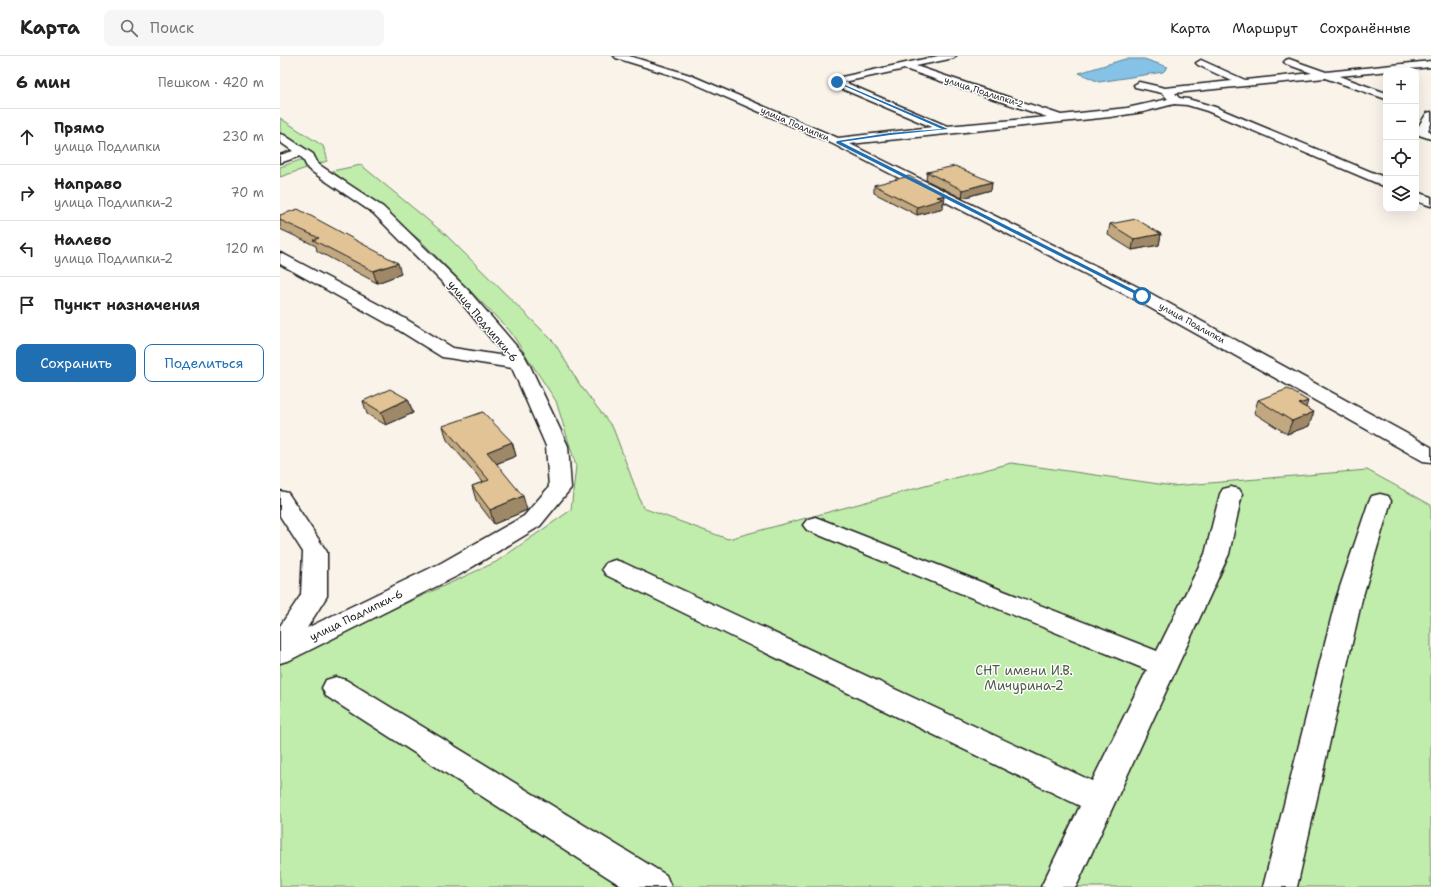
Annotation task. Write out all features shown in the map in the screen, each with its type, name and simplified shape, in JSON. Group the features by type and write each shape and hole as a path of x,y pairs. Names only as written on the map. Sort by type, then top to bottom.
{"street":[{"name":"улица Подлипки","path":"619,56 667,65 687,77 837,142 1142,296 1431,456"},
{"name":"улица Подлипки-2","path":"946,129 837,81 952,56"},
{"path":"1289,62 1383,95"},
{"path":"1201,63 1243,82"},
{"path":"1165,91 1431,64"},
{"name":"улица Подлипки-2","path":"905,66 1062,118"},
{"path":"1139,85 1165,91 1173,96 1174,101 1188,102 1211,109 1383,182"},
{"name":"улица Подлипки-2","path":"837,142 890,134 1110,114 1156,106 1174,101"},
{"path":"1428,111 1422,130 1423,133 1431,136"},
{"name":"улица Подлипки-6","path":"280,137 309,157 312,166 378,210 461,292 518,359 557,446 560,488 532,521 450,568 280,653"},
{"path":"280,158 302,152"},
{"path":"1419,197 1431,202"},
{"path":"280,258 398,322 448,353 520,364"},
{"path":"1058,887 1217,554 1231,494"},
{"name":"улица Подлипки-6","path":"280,498 315,552 314,596 280,648"},
{"path":"1280,887 1349,599 1380,501"},
{"path":"815,525 1164,665"},
{"path":"615,569 1099,800"},
{"path":"336,688 654,887"}],"green space":[{"path":"280,118 323,146 327,161 280,177 280,167 309,157 303,149 280,133"},
{"name":"СНТ имени И.В. Мичурина-2","path":"361,165 446,235 554,342 580,385 613,428 643,508 728,539 1011,463 1173,486 1367,470 1431,505 1431,887 280,887 280,661 496,562 571,510 576,466 556,401 510,331 421,241 332,171"}],"water":[{"path":"1125,59 1144,59 1168,67 1163,72 1099,82 1079,73"}],"building":[{"path":"955,166 992,182 963,190 927,172"},
{"path":"909,176 945,195 937,197 943,199 917,207 874,185"},
{"path":"298,209 398,263 373,271 313,240 319,238 280,220 280,215"},
{"path":"1136,219 1161,234 1134,239 1110,224"},
{"path":"390,389 408,399 381,412 363,401"},
{"path":"1288,389 1308,401 1299,404 1314,412 1292,421 1258,400"},
{"path":"483,412 512,442 487,452 523,496 490,510 472,486 489,480 443,426"}],"route":[{"path":"837,82 946,129 890,134 837,142 1142,296"}]}
